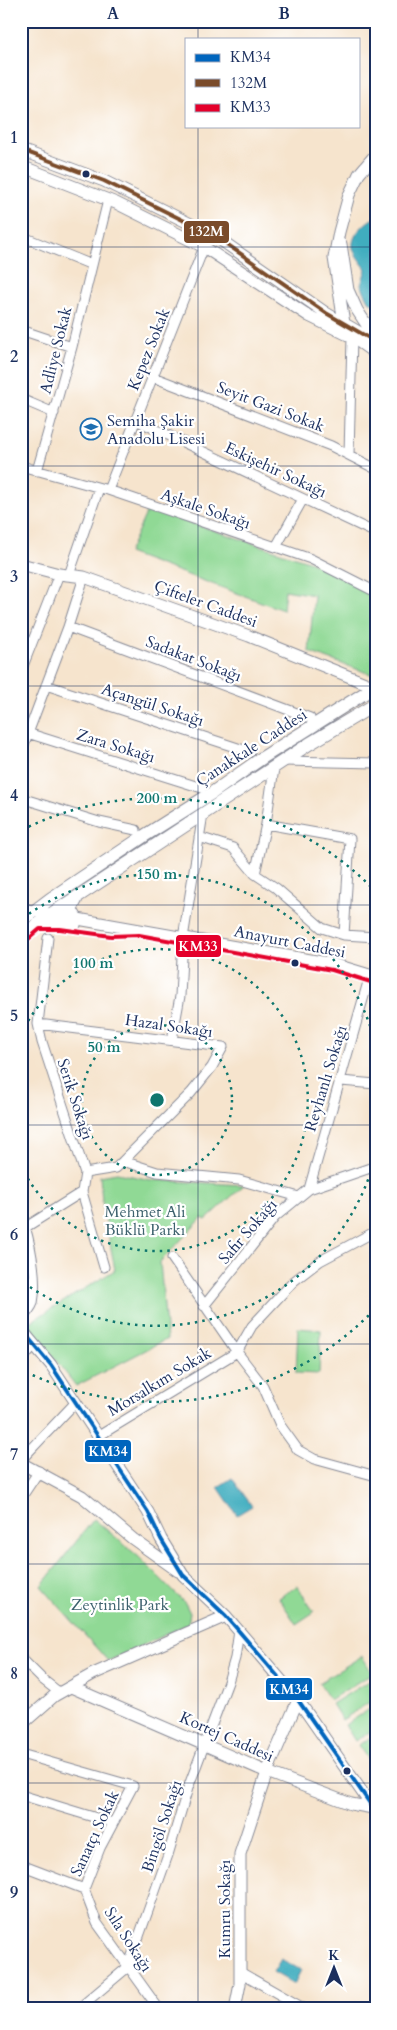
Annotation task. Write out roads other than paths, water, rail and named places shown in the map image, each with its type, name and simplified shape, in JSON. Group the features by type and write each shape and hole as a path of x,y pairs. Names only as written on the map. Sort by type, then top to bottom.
{"main road":[{"name":"Çanakkale Caddesi","path":"21,921 28,910 375,687"},
{"name":"Çanakkale Caddesi","path":"21,937 51,914 76,900 279,764 376,704"},
{"path":"76,900 71,909 76,918"}],"street":[{"path":"21,150 104,181 215,236 313,304 376,341"},
{"path":"349,454 352,337 344,323 334,258 349,196 360,174 376,154"},
{"path":"21,166 108,200 204,247 309,316 352,337 376,354"},
{"name":"Adliye Sokak","path":"37,471 72,347 108,200"},
{"path":"339,232 348,290 356,310 376,341"},
{"path":"21,236 92,265"},
{"name":"Kepez Sokak","path":"21,670 136,420 204,247"},
{"path":"313,304 328,305 336,301 338,285"},
{"path":"21,330 72,347"},
{"name":"Seyit Gazi Sokak","path":"153,377 331,446 376,468"},
{"path":"21,399 54,413"},
{"name":"Eskişehir Sokağı","path":"136,420 376,533"},
{"name":"Aşkale Sokağı","path":"21,466 103,490 311,559 376,592"},
{"path":"276,547 303,499"},
{"name":"Çifteler Caddesi","path":"21,564 64,575 84,577 249,636 375,687"},
{"path":"21,752 25,732 46,685 68,627 84,577"},
{"name":"Sadakat Sokağı","path":"68,627 310,718"},
{"name":"Açangül Sokağı","path":"46,685 250,752"},
{"name":"Zara Sokağı","path":"25,732 202,788"},
{"path":"255,874 279,764 376,763"},
{"path":"21,798 99,822 136,830"},
{"path":"172,1040 180,996 183,938 203,814"},
{"path":"266,824 350,839 344,934"},
{"path":"199,837 232,848 255,874 276,888 322,928 344,934 376,937"},
{"name":"Anayurt Caddesi","path":"28,910 333,964 373,976"},
{"name":"Anayurt Caddesi","path":"38,924 60,924 111,930 139,929"},
{"name":"Serik Sokağı","path":"48,938 38,1024 42,1042 85,1173 82,1192 104,1266"},
{"name":"Reyhanlı Sokağı","path":"309,1189 373,976"},
{"name":"Hazal Sokağı","path":"38,1024 224,1047 212,1067 191,1093 116,1168 85,1173"},
{"path":"341,1081 376,1084"},
{"path":"123,1161 157,1172 239,1180 299,1197"},
{"name":"Safir Sokağı","path":"204,1306 275,1217 299,1197 309,1189 376,1166"},
{"path":"26,1227 82,1192"},
{"path":"21,1215 26,1227 34,1272 32,1305 21,1319"},
{"path":"237,1352 252,1326 294,1281 320,1262 376,1231"},
{"path":"172,1258 204,1306 263,1386 280,1425 298,1450 314,1459 376,1476"},
{"path":"21,1329 51,1365 148,1512 161,1539 183,1575"},
{"path":"21,1361 34,1345"},
{"name":"Morsalkım Sokak","path":"97,1436 237,1352"},
{"path":"75,1403 21,1462 82,1496 133,1538 183,1575 226,1616 298,1700 374,1810"},
{"path":"21,1498 40,1471"},
{"path":"133,1538 147,1544 153,1544 161,1539"},
{"path":"21,1725 60,1693 93,1674 226,1616"},
{"name":"Bingöl Sokağı","path":"128,1967 168,1855 188,1788 206,1744 236,1658 239,1631"},
{"path":"21,1658 42,1679 60,1693"},
{"name":"Kortej Caddesi","path":"71,1687 267,1772 351,1804 374,1810"},
{"name":"Kumru Sokağı","path":"235,2009 240,1984 240,1854 267,1772 298,1700"},
{"name":"Sanatçı Sokak","path":"21,1754 132,1786 100,1848 84,1889"},
{"path":"21,1795 113,1823"},
{"path":"21,1865 84,1889"},
{"name":"Sıla Sokağı","path":"84,1889 96,1923 159,2009"},
{"path":"78,2009 128,1967"},
{"path":"240,1972 305,2009"}],"water":[{"path":"376,217 376,306 369,301 361,285 366,269 355,253 353,243 360,229"},
{"path":"232,1478 252,1506 237,1515 218,1487"},
{"path":"281,1959 301,1970 294,1984 273,1972"}],"place":[{"name":"Semiha Şakir Anadolu Lisesi","path":"91,429"}],"park label":[{"name":"Mehmet Ali Büklü Parkı","path":"145,1220"},
{"name":"Zeytinlik Park","path":"120,1604"}]}
